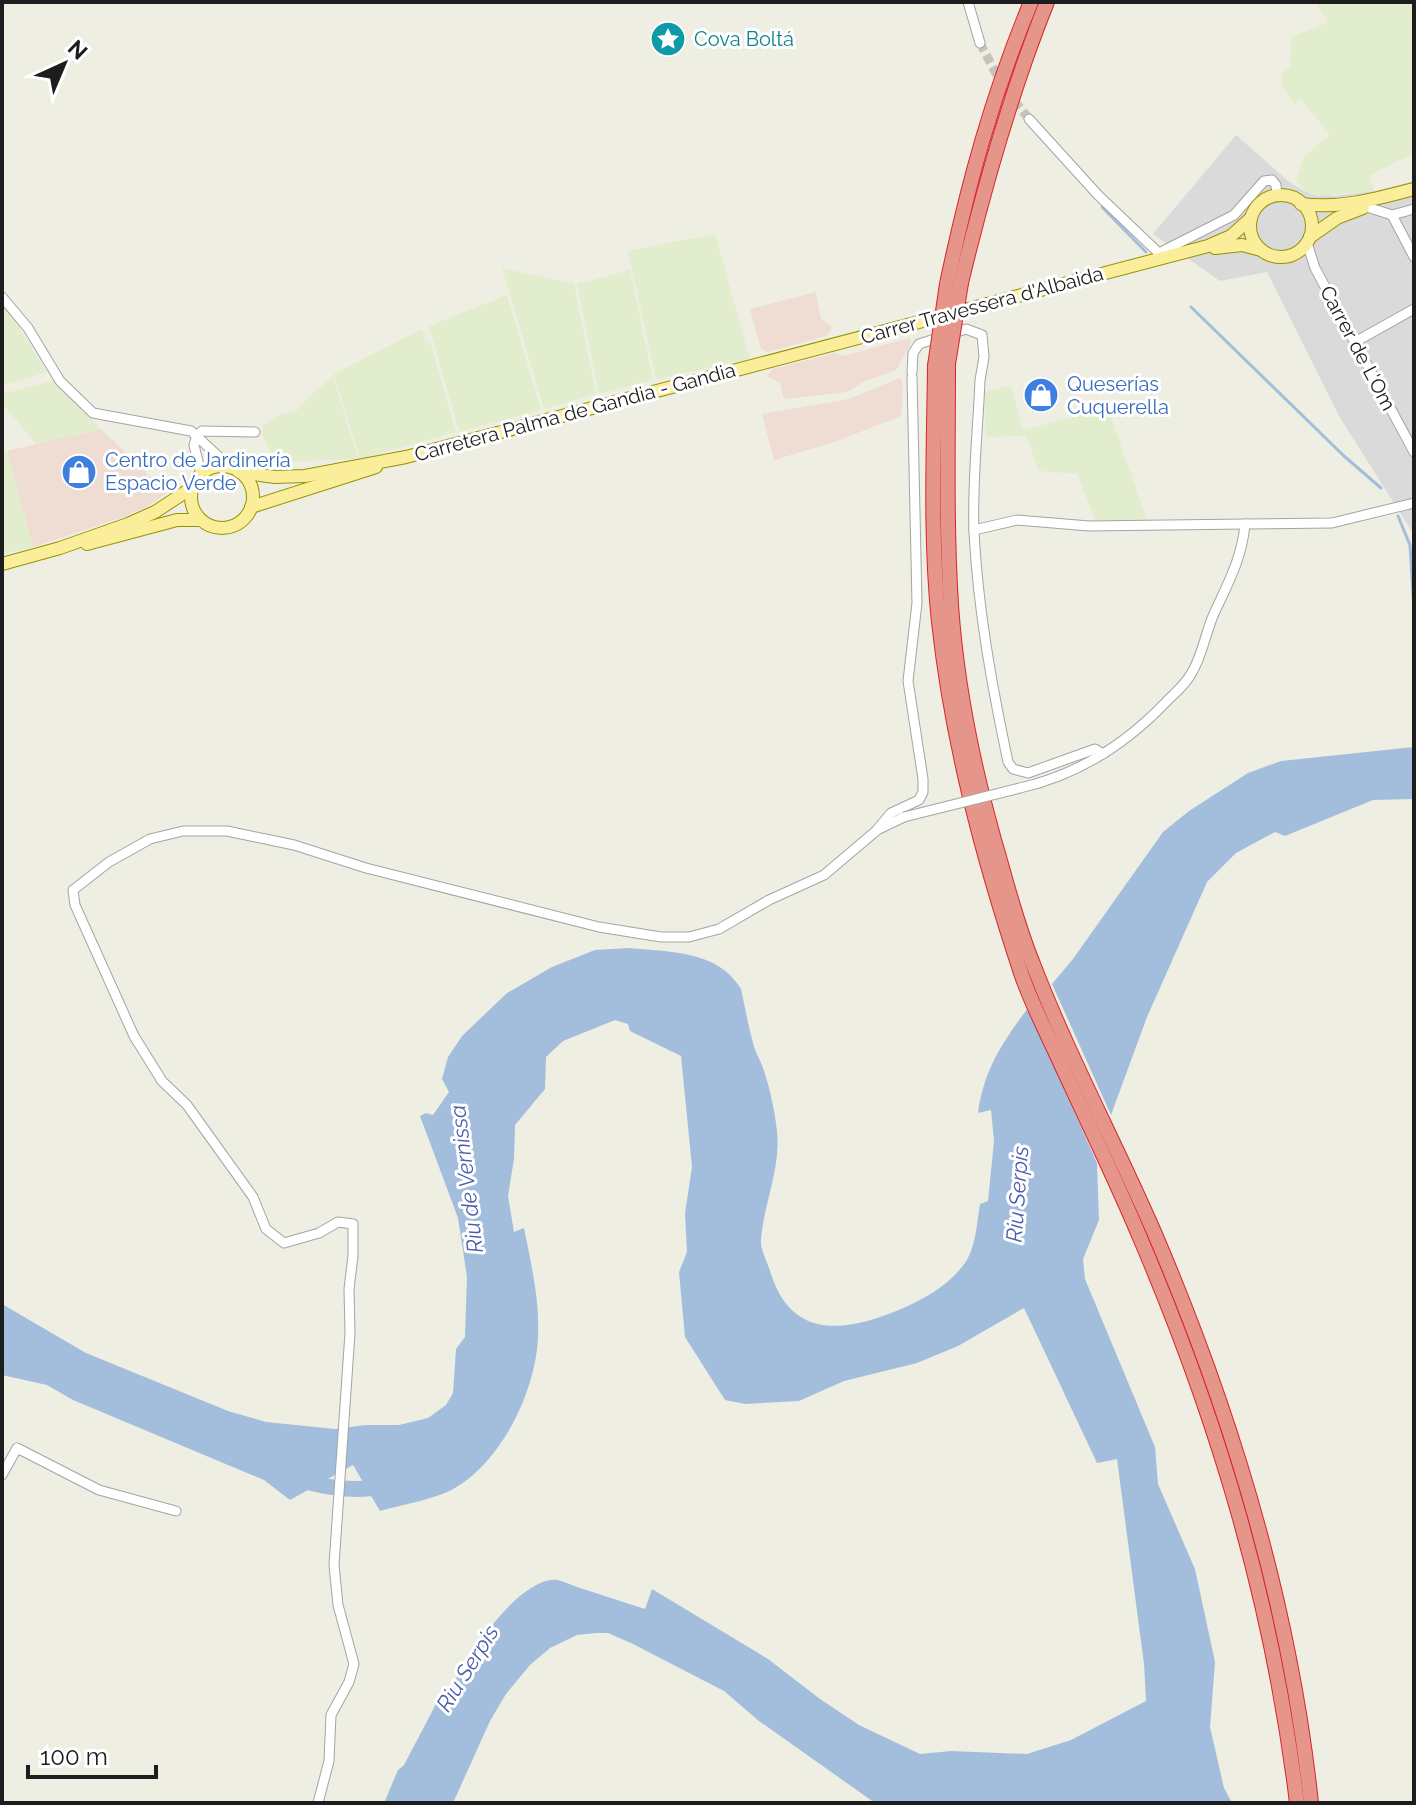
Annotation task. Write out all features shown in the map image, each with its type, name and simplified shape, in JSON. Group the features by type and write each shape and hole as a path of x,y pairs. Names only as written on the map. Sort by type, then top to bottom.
{"highway":[{"path":"1031,2 1005,66 976,156 942,365 935,570 953,718 988,867 1022,977 1054,1031 1186,1310 1232,1438 1284,1627 1298,1700 1311,1803"},
{"path":"954,283 1026,54 1047,2"},
{"path":"1123,1181 1219,1443 1234,1496 1271,1638 1297,1803"}],"main road":[{"path":"1301,204 1329,207 1352,205 1414,189"},
{"path":"1308,240 1311,219 1294,199 1277,195 1261,203 1251,218 1251,236 1261,250 1269,255 1286,257 1294,254 1337,218 1414,195"},
{"name":"Carrer Travessera d'Albaida","path":"756,364 1161,255 1208,246 1231,236 1251,218"},
{"name":"Carrer Travessera d'Albaida","path":"1208,246 1242,245 1261,250"},
{"name":"Carretera Palma de Gandia - Gandia","path":"251,507 394,460 756,364"},
{"name":"Carretera Palma de Gandia - Gandia","path":"235,470 275,477 305,476 363,463 394,460"},
{"path":"2,564 60,548 155,512 193,487 201,474 210,469 235,470 251,488 251,507 246,516 230,527 210,525 201,520 177,520 103,542 60,548"},
{"path":"193,487 192,505 201,520"}],"street":[{"path":"968,2 980,43"},
{"path":"1029,119 1098,195 1161,255 1234,215 1264,181 1272,180 1277,195"},
{"path":"1367,207 1392,215 1414,209"},
{"path":"1392,215 1414,257"},
{"name":"Carrer de L'Om","path":"1308,240 1315,268 1414,452"},
{"path":"2,297 28,328 60,381 93,413 177,428 207,446 235,470"},
{"path":"1355,342 1414,309"},
{"path":"318,1803 329,1761 331,1715 349,1682 354,1664 335,1584 334,1565 343,1452 353,1224 338,1222 319,1233 284,1243 266,1229 253,1197 187,1105 162,1081 134,1036 75,905 73,890 109,862 150,839 183,831 227,831 294,845 366,868 599,927 661,937 689,937 719,929 769,900 817,880 876,831 891,813 919,800 924,787 908,681 917,603 913,353 919,344 966,329 982,335 984,357 980,380 974,530 985,636 1008,762 1013,769 1028,773 1095,749 1103,754"},
{"path":"201,474 196,440 202,431 255,432"},
{"path":"207,446 214,433"},
{"path":"974,530 1017,520 1089,526 1332,523 1414,503"},
{"path":"876,831 904,817 1054,779 1123,742 1149,721 1192,674 1209,625 1241,555 1245,524"},
{"path":"2,1475 17,1448 99,1490 176,1511"}],"shaded area":[{"path":"1236,135 1288,181 1304,191 1333,196 1374,191 1414,181 1414,535 1339,416 1267,272 1220,281 1153,234"},
{"path":"816,292 821,319 832,327 826,336 768,352 761,349 750,309"},
{"path":"910,338 911,343 896,370 863,382 847,392 784,399 780,383 767,376 773,369 835,353 843,356"},
{"path":"900,378 903,386 901,416 834,442 774,460 762,414 846,400"},
{"name":"Centro de Jardinería Espacio Verde","path":"101,429 167,493 145,508 33,547 7,451"}],"green space":[{"path":"1315,2 1414,2 1414,153 1370,175 1374,191 1317,196 1304,191 1296,181 1304,158 1330,134 1300,98 1295,105 1282,85 1282,73 1290,67 1291,37 1329,22"},
{"path":"715,234 750,359 656,379 628,251"},
{"path":"502,268 574,284 596,394 544,409"},
{"path":"630,270 653,380 599,394 577,284"},
{"path":"507,295 541,410 459,432 429,326"},
{"path":"2,306 12,317 47,372 2,385"},
{"path":"422,329 426,342 430,341 456,432 360,459 334,374"},
{"path":"333,377 358,459 275,462 262,434 263,425 281,414 297,410"},
{"path":"54,380 101,429 36,444 2,403 2,394"},
{"path":"1011,385 1023,430 1108,408 1147,521 1096,522 1077,474 1039,471 1026,436 986,437 984,392"},
{"path":"7,451 33,547 2,554 2,453"}],"water":[{"path":"1414,747 1414,799 1373,800 1285,836 1275,832 1236,853 1207,882 1147,1017 1111,1115 1052,984 1163,832 1189,811 1248,773 1281,761"},
{"name":"Riu Serpis","path":"629,948 676,952 706,960 731,976 741,989 754,1046 770,1093 777,1131 777,1158 763,1226 762,1248 781,1296 793,1311 808,1321 825,1325 843,1326 862,1322 910,1305 944,1284 969,1257 980,1204 988,1201 994,1141 991,1110 978,1113 981,1097 996,1057 1028,1008 1097,1163 1099,1220 1083,1259 1085,1279 1155,1447 1158,1484 1195,1569 1215,1662 1210,1727 1224,1788 1232,1803 875,1803 759,1721 724,1691 633,1644 608,1633 596,1633 577,1635 550,1648 530,1665 506,1694 490,1721 453,1803 384,1803 398,1770 404,1765 436,1704 444,1703 490,1627 524,1593 541,1583 557,1580 645,1609 652,1589 768,1659 859,1725 920,1754 951,1751 1027,1754 1071,1740 1146,1701 1144,1664 1117,1459 1097,1463 1024,1308 958,1346 917,1363 844,1381 799,1401 745,1404 725,1400 685,1337 679,1272 687,1252 685,1213 692,1167 681,1056 630,1031 628,1024 615,1020 563,1041 546,1057 545,1089 515,1125 508,1196 514,1232 524,1228 534,1282 538,1310 536,1359 522,1405 497,1448 482,1467 445,1493 380,1511 353,1465 290,1500 264,1480 73,1400 47,1385 2,1375 2,1304 86,1353 228,1411 266,1422 335,1429 399,1425 428,1418 446,1405 453,1393 456,1349 465,1337 467,1277 458,1218 420,1116 426,1113 433,1115 449,1092 442,1079 448,1057 462,1036 507,993 552,967 595,950"}],"waterway":[{"path":"1102,207 1146,252"},
{"path":"1191,307 1381,488"},
{"path":"1398,516 1410,545 1414,610"},
{"name":"Riu de Vernissa","path":"298,1479 343,1489 389,1485"}],"tunnel":[{"path":"980,43 1002,85 1029,119"}],"place":[{"name":"Cova Boltá","path":"668,39"},
{"name":"Queserías Cuquerella","path":"1041,395"},
{"name":"Centro de Jardinería Espacio Verde","path":"79,472"}]}
